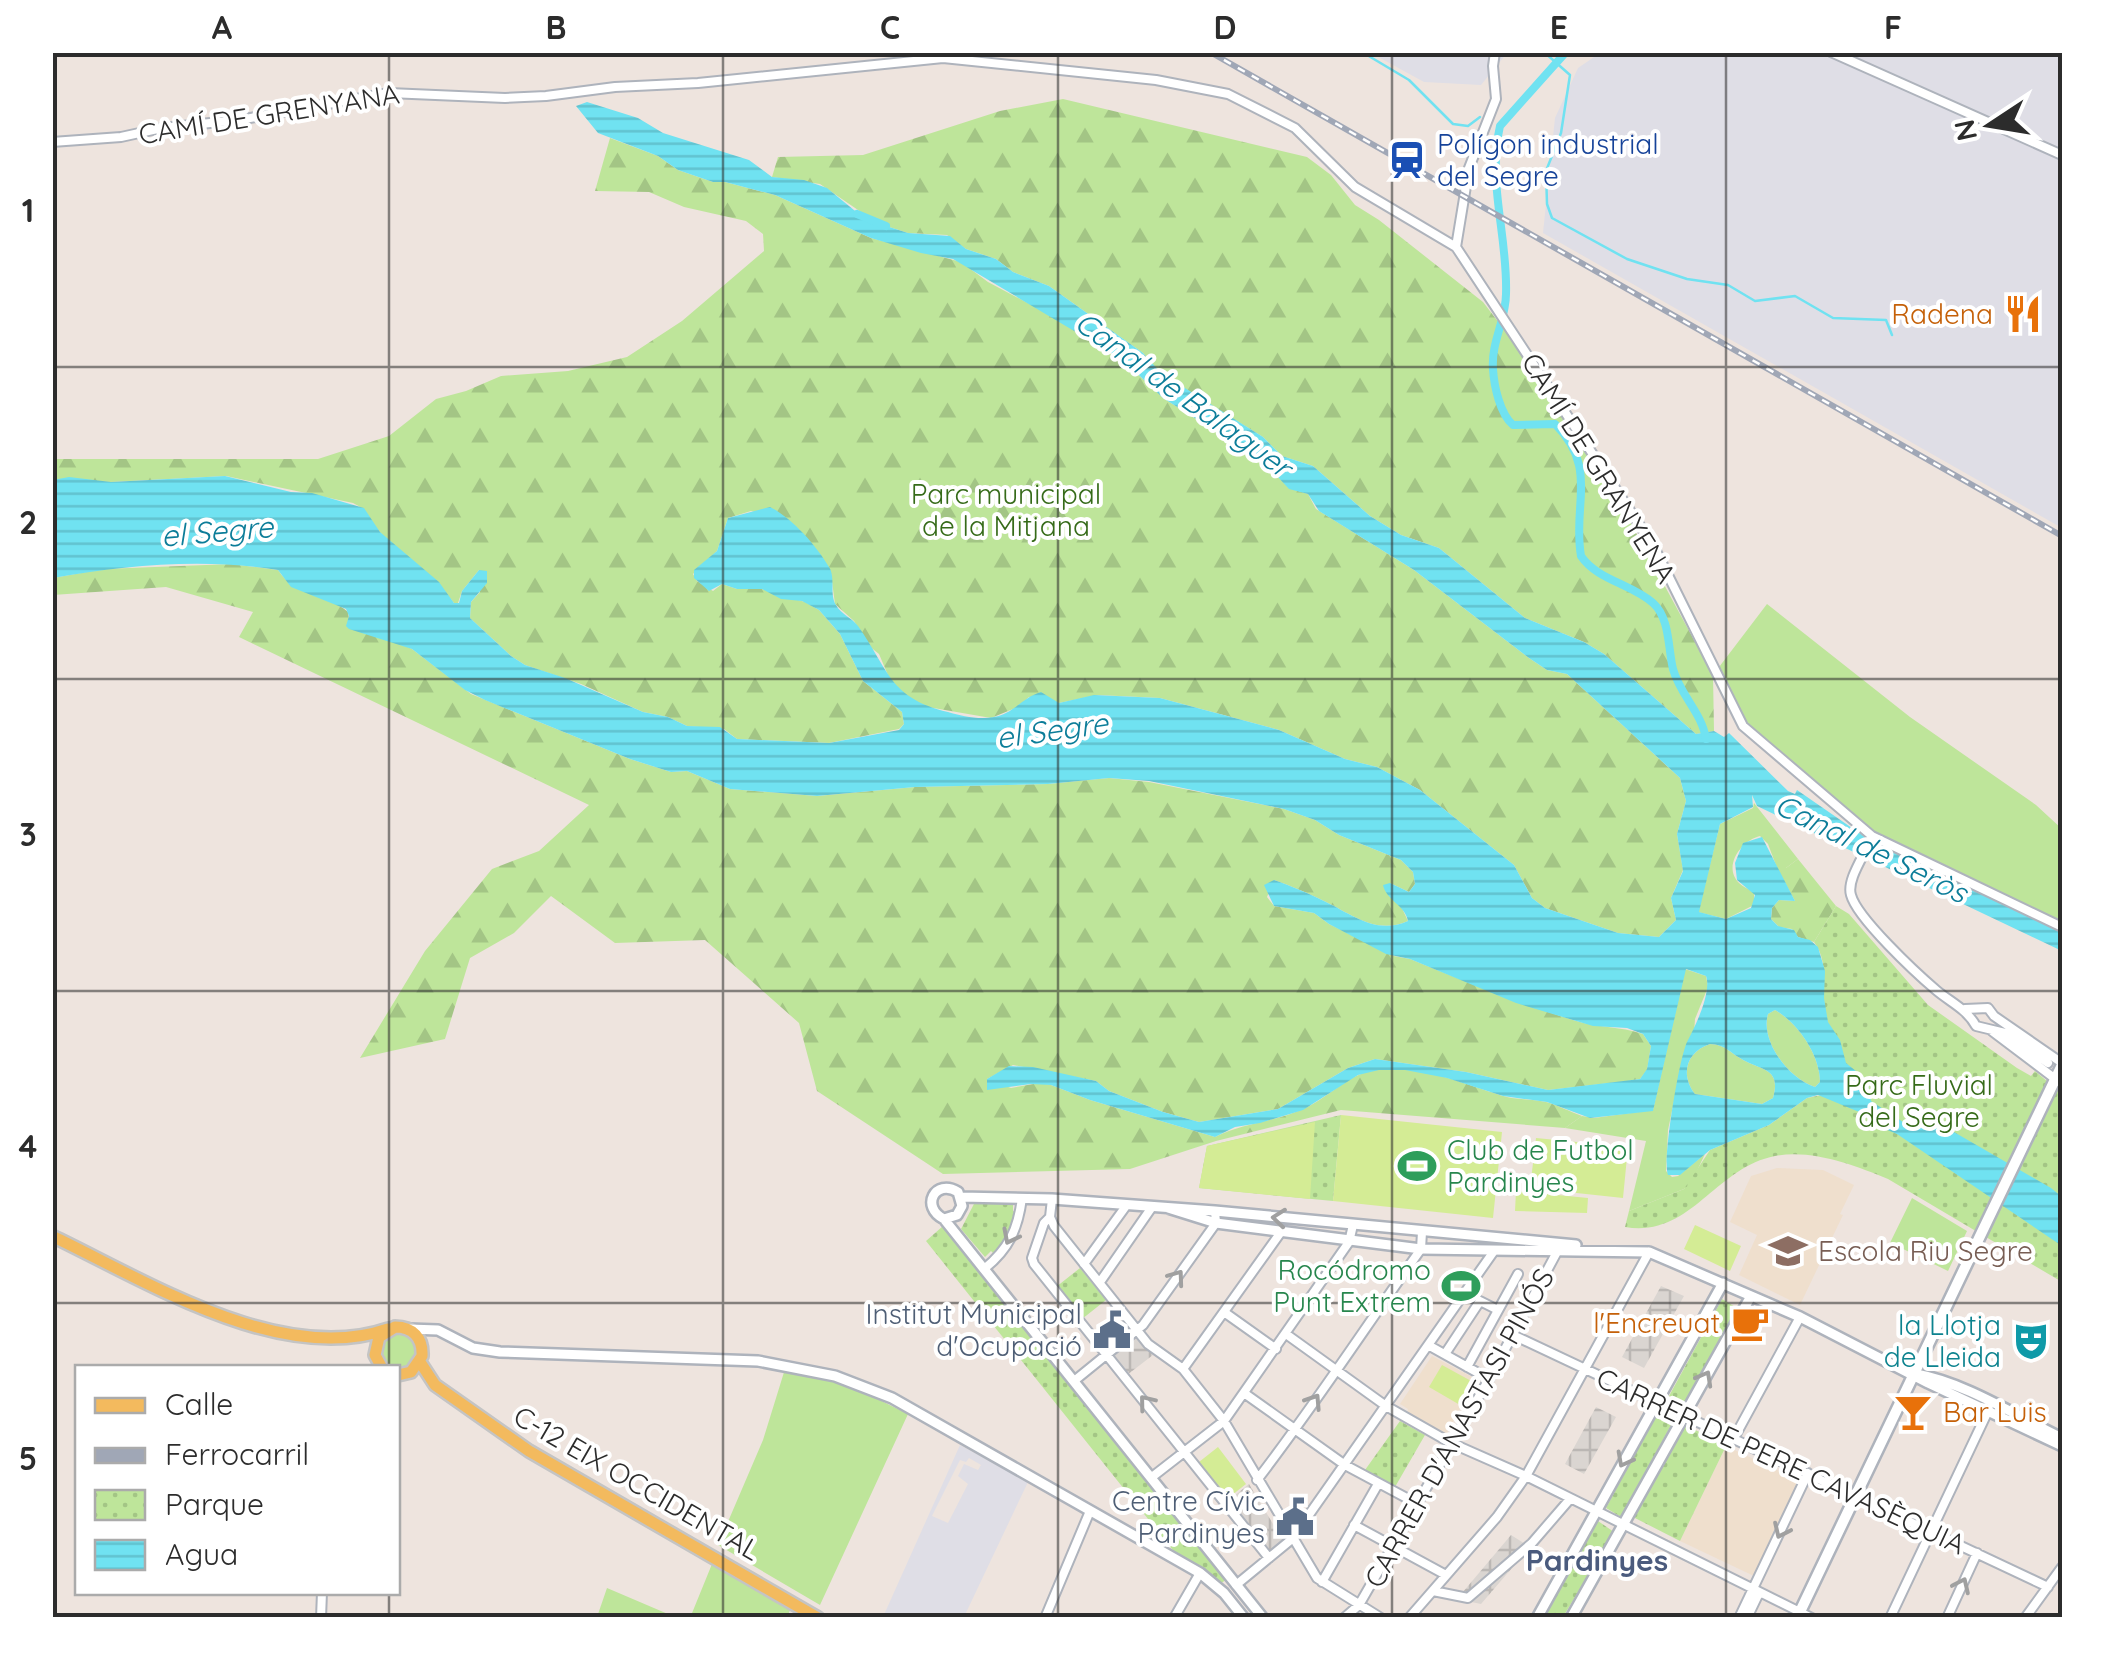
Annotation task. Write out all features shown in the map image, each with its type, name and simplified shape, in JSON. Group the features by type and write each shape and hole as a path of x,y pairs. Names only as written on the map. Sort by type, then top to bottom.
{"main road":[{"path":"1798,1615 2057,1082 2062,1064"},
{"path":"52,1236 240,1323 283,1335 349,1339 388,1329 409,1329 418,1337 421,1356 435,1384"},
{"path":"378,1363 379,1337 388,1329"},
{"path":"349,1339 378,1363"},
{"path":"400,1375 421,1356"},
{"path":"400,1375 435,1384"},
{"name":"C-12 EIX OCCIDENTAL","path":"435,1384 529,1451 818,1618"}],"street":[{"path":"1456,247 1466,176 1496,99 1495,52"},
{"path":"1831,52 2062,156"},
{"name":"CAMÍ DE GRENYANA","path":"52,142 121,137 162,128 239,120 390,93 546,96 914,59 960,58 1138,78 1228,94 1303,134 1344,178 1401,214"},
{"name":"CAMÍ DE GRANYENA","path":"1401,214 1456,247 1654,546 1743,726 1871,838 2062,927"},
{"path":"1871,838 1852,883 1852,898 1892,948 1926,982 1974,1014 1988,1008 2005,1033"},
{"path":"1974,1014 1978,1028 2005,1033 2048,1063"},
{"path":"1988,1028 1994,1016"},
{"path":"1994,1016 2062,1064"},
{"path":"1988,1028 2057,1082"},
{"path":"1264,1618 949,1221 932,1210 932,1195 940,1188 950,1188 961,1197 1052,1199 1214,1211 1650,1252 1800,1317 1928,1384 2062,1446"},
{"path":"949,1221 960,1211 961,1197"},
{"path":"984,1269 1012,1239 1022,1198"},
{"path":"1052,1199 1050,1218 1084,1264 1148,1344 1183,1370 1224,1421 1292,1539 1322,1582 1381,1618"},
{"path":"1084,1264 1126,1206"},
{"path":"1100,1282 1152,1207"},
{"path":"1168,1208 1216,1223 1349,1242 1490,1251 1559,1246"},
{"path":"1074,1381 1138,1330 1216,1223 1214,1211"},
{"path":"1050,1218 1044,1223 1032,1261 1269,1558"},
{"path":"1152,1477 1224,1421 1349,1242 1354,1225"},
{"path":"1183,1370 1281,1232"},
{"path":"1257,1480 1422,1249 1422,1232"},
{"path":"1224,1594 1292,1539 1490,1251 1489,1237"},
{"path":"1490,1251 1507,1238"},
{"name":"CARRER D'ANASTASI PINÓS","path":"1344,1618 1359,1605 1489,1379 1559,1246"},
{"path":"1409,1618 1497,1517 1526,1476 1650,1252"},
{"path":"1466,1367 1518,1274"},
{"path":"1536,1618 1722,1284"},
{"path":"1570,1618 1751,1296"},
{"path":"1445,1354 1480,1301 1498,1310"},
{"path":"1224,1312 1276,1349"},
{"path":"1734,1438 1800,1317"},
{"path":"409,1329 447,1333 474,1348 500,1352 758,1361 836,1376 897,1401 1200,1573 1244,1618"},
{"path":"421,1356 435,1334 447,1333"},
{"path":"1286,1334 1386,1406 1451,1443 1624,1524 1798,1615 1812,1618"},
{"name":"CARRER DE PERE CAVASÈQUIA","path":"1513,1335 2048,1587"},
{"path":"1428,1346 1489,1379"},
{"path":"1913,1373 1931,1376 2062,1438"},
{"path":"1244,1393 1344,1464 1416,1504"},
{"path":"1890,1618 1988,1411"},
{"path":"1747,1618 1808,1472"},
{"path":"1322,1582 1378,1484"},
{"path":"1433,1591 1468,1598 1529,1545 1570,1499"},
{"path":"1045,1618 1090,1511"},
{"path":"1354,1525 1446,1575"},
{"path":"1947,1618 1976,1553"},
{"path":"2026,1618 2062,1567"},
{"path":"1174,1618 1200,1573"},
{"path":"1739,1618 1756,1591"}],"shaded area":[{"path":"1371,53 1507,53 1481,85 1424,82"},
{"path":"1600,53 2062,53 2062,528 1543,233 1555,118 1578,68"},
{"name":"Escola Riu Segre","path":"1777,1168 1823,1170 1854,1185 1800,1305 1739,1275 1757,1235 1730,1222 1751,1176"},
{"path":"1661,1286 1684,1296 1644,1368 1622,1357"},
{"path":"1136,1334 1153,1355 1127,1375 1111,1355"},
{"path":"1432,1356 1476,1379 1446,1435 1407,1413 1408,1409 1400,1404"},
{"path":"1596,1407 1616,1417 1584,1474 1565,1464"},
{"path":"960,1445 1028,1482 964,1617 883,1617","holes":["969,1458 981,1465 978,1470 964,1464 958,1476 968,1484 948,1523 932,1516 960,1460 966,1462"]},
{"path":"1726,1446 1801,1481 1756,1577 1680,1541"},
{"path":"1249,1484 1284,1537 1269,1555 1228,1501"},
{"path":"1511,1535 1530,1547 1481,1604 1457,1599"}],"green space":[{"path":"1063,99 1307,157 1331,175 1355,205 1483,302 1516,345 1622,507 1713,675 1714,731 1696,734 1604,654 1525,618 1439,548 1401,535 1370,516 1313,466 1282,456 1263,437 1161,374 1143,353 1049,286 1013,272 996,259 966,249 947,235 908,233 877,223 820,184 772,177 778,157 863,155 1000,111"},
{"name":"Parc municipal de la Mitjana","path":"610,138 658,156 678,170 775,195 871,238 961,262 988,282 1123,360 1163,398 1264,462 1289,488 1308,494 1316,509 1414,570 1547,670 1567,674 1680,778 1686,801 1677,834 1683,870 1671,898 1676,920 1659,937 1618,933 1545,908 1532,898 1514,865 1420,790 1377,767 1345,759 1279,730 1160,698 1098,695 1059,703 1029,697 1018,707 991,718 922,706 911,701 890,680 879,654 869,646 854,621 835,604 831,574 791,522 751,511 728,518 717,551 693,574 697,581 713,591 722,584 737,589 762,589 819,610 840,634 863,681 902,712 904,724 899,729 829,743 737,739 724,729 687,726 643,712 581,684 525,665 470,618 471,602 480,592 479,570 462,591 458,603 454,603 353,503 226,476 111,482 53,480 53,459 318,459 389,436 436,399 501,376 568,371 627,357 682,321 764,251 763,234 746,221 684,207 649,192 595,191"},
{"path":"232,564 278,570 294,586 339,605 348,612 349,619 412,649 471,694 630,759 671,772 687,771 730,789 817,796 1109,778 1149,782 1284,809 1315,820 1339,835 1401,860 1413,872 1415,884 1409,892 1390,883 1408,921 1385,926 1365,922 1274,880 1267,897 1274,906 1314,913 1394,956 1532,1006 1582,1023 1643,1034 1651,1046 1647,1070 1640,1079 1548,1090 1466,1072 1375,1059 1348,1068 1278,1109 1199,1122 1109,1091 1096,1081 1013,1065 987,1079 1011,1088 1051,1085 1215,1137 1303,1109 1355,1076 1380,1069 1417,1070 1507,1097 1546,1102 1582,1116 1565,1128 1341,1110 1216,1141 1130,1169 943,1174 817,1091 799,1023 705,940 615,943 551,896 514,933 470,958 445,1039 360,1058 425,951 492,869 539,851 589,805 239,637 253,612 166,587 53,595 53,578 103,569"},
{"path":"1767,604 1910,717 2036,805 2062,829 2062,931 1874,833 1750,731 1713,675"},
{"path":"1754,803 1798,859 1786,868 1777,868 1768,844 1760,836 1753,838 1736,855 1733,869 1739,883 1754,892 1754,905 1726,919 1698,912 1720,824 1753,808"},
{"path":"1798,859 1836,906 1814,942 1798,937 1792,929 1779,927 1771,919 1772,908 1779,900 1795,901 1777,868 1786,868"},
{"name":"Parc Fluvial del Segre","path":"1836,906 1849,914 1928,1005 2017,1068 2031,1076 2035,1071 2062,1094 2062,1282 1888,1179 1847,1164 1803,1155 1775,1156 1754,1163 1668,1222 1648,1228 1625,1227 1629,1211 1684,1189 1710,1150 1769,1125 1807,1098 1822,1095 1841,1044 1825,1013 1824,971 1814,942"},
{"path":"1685,969 1706,976 1708,987 1686,1046 1668,1130 1666,1171 1672,1177 1678,1176 1705,1154 1684,1189 1629,1211 1646,1141 1565,1128 1582,1116 1594,1118 1653,1110"},
{"path":"1775,1010 1792,1023 1812,1051 1820,1082 1815,1087 1787,1068 1772,1047 1767,1025 1768,1014"},
{"path":"1710,1044 1723,1047 1772,1075 1773,1098 1762,1104 1695,1094 1688,1079 1688,1065 1695,1053"},
{"path":"1341,1115 1333,1201 1199,1188 1207,1146"},
{"name":"Club de Futbol Pardinyes","path":"1341,1115 1502,1132 1493,1218 1333,1201"},
{"path":"1315,1122 1310,1199 1199,1188 1207,1146"},
{"path":"1536,1138 1628,1147 1623,1198 1530,1188"},
{"path":"1516,1191 1588,1198 1587,1213 1515,1211"},
{"path":"1912,1198 1967,1231 1948,1271 1899,1247 1896,1251 1888,1247"},
{"path":"975,1202 1013,1204 1013,1211 1017,1212 1011,1233 995,1255 991,1251 985,1257 961,1229"},
{"path":"1695,1225 1741,1246 1730,1271 1684,1249"},
{"path":"943,1226 1227,1579 1220,1584 1176,1554 926,1241"},
{"path":"1080,1268 1106,1300 1082,1319 1056,1287"},
{"path":"1722,1299 1737,1308 1684,1404 1669,1396"},
{"path":"392,1334 406,1334 416,1344 416,1358 406,1368 388,1365 382,1358 382,1344"},
{"path":"1442,1365 1473,1382 1460,1405 1429,1387"},
{"path":"785,1369 849,1385 908,1414 820,1605 718,1545 763,1440"},
{"path":"1655,1417 1671,1425 1621,1517 1606,1508"},
{"path":"1400,1421 1425,1435 1395,1487 1365,1470"},
{"path":"1684,1424 1726,1446 1680,1541 1633,1517"},
{"path":"1218,1447 1246,1484 1227,1499 1199,1462"},
{"path":"1598,1521 1614,1532 1563,1617 1544,1617"},
{"path":"712,1564 791,1608 787,1617 690,1618"},
{"path":"607,1588 675,1617 597,1617"}],"water":[{"path":"587,102 638,118 663,133 749,160 772,177 804,180 827,188 860,215 877,223 908,233 950,236 966,249 996,259 1013,272 1049,286 1143,353 1161,373 1263,437 1282,456 1313,466 1370,516 1401,535 1439,548 1525,618 1604,654 1696,734 1714,731 1724,737 1729,733 1788,791 1795,794 1797,790 1865,837 2062,932 2062,951 1757,806 1752,795 1753,807 1720,824 1699,912 1726,919 1751,908 1755,895 1737,880 1735,863 1743,843 1762,837 1795,901 1779,900 1772,908 1771,919 1818,947 1825,971 1828,1022 1840,1040 1846,1063 1867,1080 1871,1101 1906,1124 1925,1118 1939,1128 1947,1128 2051,1188 2062,1197 2062,1246 1897,1134 1878,1126 1864,1114 1818,1095 1807,1098 1769,1125 1710,1150 1680,1175 1668,1175 1669,1131 1680,1068 1707,991 1706,976 1686,969 1653,1111 1590,1118 1547,1102 1503,1096 1447,1078 1405,1070 1379,1070 1358,1075 1303,1110 1235,1127 1215,1137 1051,1085 987,1090 987,1079 1009,1066 1033,1067 1096,1081 1109,1091 1199,1122 1278,1109 1348,1068 1375,1059 1466,1072 1548,1090 1640,1079 1647,1069 1651,1046 1643,1034 1627,1028 1593,1026 1516,1003 1410,959 1386,954 1314,913 1274,906 1264,885 1274,880 1365,922 1396,925 1408,921 1383,885 1390,883 1409,892 1415,884 1413,872 1401,860 1284,809 1149,781 1109,778 817,796 730,789 687,771 671,772 630,759 485,700 465,690 412,649 349,629 346,609 291,587 278,570 222,564 165,565 53,578 53,480 69,477 111,482 225,476 364,508 380,532 439,582 454,603 459,603 462,591 479,570 487,571 487,583 471,602 470,618 511,656 643,712 687,726 720,727 737,739 829,743 899,730 904,724 902,712 863,681 840,634 819,610 762,589 737,589 722,584 709,591 694,578 694,570 717,551 728,518 770,507 795,525 824,559 831,571 836,605 858,626 892,680 913,699 928,706 982,718 1001,715 1041,692 1059,703 1094,695 1160,698 1279,730 1345,759 1377,767 1420,790 1514,865 1532,898 1545,908 1618,933 1659,937 1676,920 1671,898 1683,871 1677,834 1686,801 1680,778 1567,674 1547,670 1414,570 1319,511 1308,494 1289,489 1264,462 1163,398 1123,360 953,259 871,238 775,195 678,170 658,156 598,133 576,106","holes":["1775,1010 1792,1023 1812,1051 1820,1082 1815,1087 1787,1068 1772,1047 1767,1025 1768,1014","1710,1044 1723,1047 1772,1075 1773,1098 1762,1104 1695,1094 1688,1079 1688,1065 1695,1053"]}],"waterway":[{"path":"1362,52 1409,80 1453,124 1468,126 1480,117"},
{"path":"1544,52 1570,75 1561,133 1546,171 1547,204 1552,218 1627,259 1687,279 1728,285 1755,301 1795,296 1833,318 1886,320 1892,335"},
{"path":"1566,52 1500,126 1496,169 1506,294 1494,350 1495,383 1501,407 1513,425 1555,424 1568,440 1580,472 1581,556 1596,571 1645,597 1659,609 1676,678 1706,739"},
{"name":"Canal de Balaguer","path":"857,214 886,226"}],"railway":[{"path":"1210,52 2062,536"}],"place":[{"name":"Polígon industrial del Segre","path":"1407,160"},
{"name":"Radena","path":"2023,314"},
{"name":"Club de Futbol Pardinyes","path":"1417,1166"},
{"name":"Escola Riu Segre","path":"1788,1251"},
{"name":"Rocódromo Punt Extrem","path":"1461,1286"},
{"name":"l'Encreuat","path":"1750,1323"},
{"name":"Institut Municipal d'Ocupació","path":"1112,1330"},
{"name":"la Llotja de Lleida","path":"2031,1341"},
{"name":"Bar Luis","path":"1913,1412"},
{"name":"Centre Cívic Pardinyes","path":"1295,1517"}],"district":[{"name":"Pardinyes","path":"1597,1561"}],"water label":[{"name":"el Segre","path":"217,532"},
{"name":"el Segre","path":"1052,731"},
{"name":"Canal de Seròs","path":"1871,849"}]}
